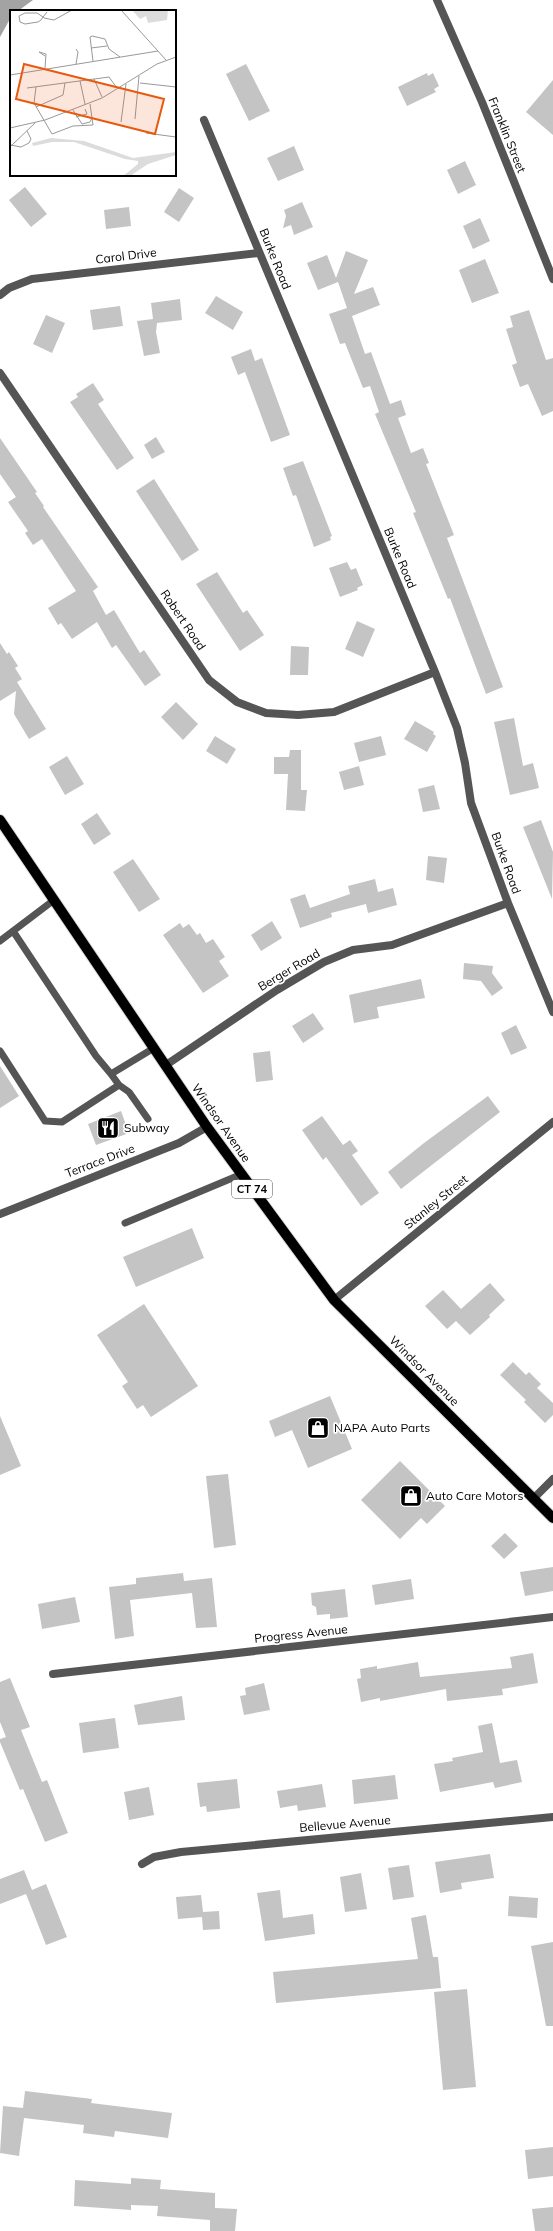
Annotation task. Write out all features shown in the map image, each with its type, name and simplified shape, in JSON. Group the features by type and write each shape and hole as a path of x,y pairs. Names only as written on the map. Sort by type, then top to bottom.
{"main road":[{"name":"Windsor Avenue","path":"0,820 207,1127 334,1300 553,1518"}],"street":[{"name":"Franklin Street","path":"437,0 482,102 553,279"},
{"name":"Burke Road","path":"204,120 435,672 457,728 465,763 471,803 508,903 553,1012"},
{"name":"Carol Drive","path":"0,294 9,288 32,279 259,253"},
{"name":"Robert Road","path":"0,373 209,680 237,702 266,713 298,715 334,712 435,672"},
{"name":"Berger Road","path":"166,1065 271,994 324,962 354,950 392,945 508,903"},
{"name":"Stanley Street","path":"334,1300 553,1122"},
{"name":"Terrace Drive","path":"0,1214 179,1143 207,1127"},
{"path":"533,1499 553,1479"},
{"name":"Progress Avenue","path":"53,1674 553,1617"},
{"name":"Bellevue Avenue","path":"142,1864 154,1857 181,1852 553,1818"}],"lane":[{"path":"0,941 54,900"},
{"path":"13,931 96,1056 119,1085 129,1092 148,1119"},
{"path":"111,1074 154,1048"},
{"path":"0,1051 45,1121 62,1122 119,1085"},
{"path":"125,1224 242,1174"}],"shaded area":[{"path":"0,0 33,0 19,10 10,10 10,19 0,37"}],"building":[{"path":"246,64 270,111 249,121 226,74"},
{"path":"427,73 428,76 433,73 439,86 434,89 436,92 407,106 398,87"},
{"path":"553,80 553,135 526,112"},
{"path":"294,146 304,170 278,181 267,158"},
{"path":"465,161 476,185 458,194 447,170"},
{"path":"25,187 47,214 31,227 9,200"},
{"path":"179,188 194,198 179,222 164,212"},
{"path":"302,202 313,227 294,235 291,225 283,228 286,216 284,210"},
{"path":"129,207 131,226 106,229 104,210"},
{"path":"480,218 490,241 473,249 463,226"},
{"path":"346,251 368,260 354,294 373,287 380,305 352,316 365,354 371,352 390,404 401,400 406,415 398,418 411,453 423,448 429,463 426,464 454,535 447,538 503,687 486,694 450,598 448,599 413,513 416,512 375,414 379,412 370,386 363,388 345,343 340,344 329,314 347,308 338,282 318,290 307,263 327,255 336,278"},
{"path":"485,259 499,293 472,303 459,270"},
{"path":"216,296 243,312 233,330 205,313"},
{"path":"180,299 182,320 157,323 156,332 160,353 144,356 137,321 153,319 151,303"},
{"path":"120,306 123,326 93,330 90,310"},
{"path":"529,310 546,360 553,358 553,411 542,416 528,384 520,387 512,365 517,363 506,329 513,327 510,316"},
{"path":"46,315 65,323 52,353 33,344"},
{"path":"251,349 255,361 262,358 290,435 271,442 245,372 238,375 231,357"},
{"path":"93,383 104,400 98,404 134,458 117,470 70,402 78,397 76,394"},
{"path":"156,437 165,452 152,459 144,445"},
{"path":"0,438 37,492 35,493 44,506 43,507 98,587 93,591 106,615 114,610 140,653 144,650 161,675 145,686 116,645 112,648 97,622 72,639 61,623 58,625 48,608 76,591 42,539 33,545 25,533 28,531 8,502 16,497 0,474"},
{"path":"303,461 332,536 330,537 331,540 314,547 296,495 293,496 283,468"},
{"path":"154,479 199,550 182,561 136,491"},
{"path":"347,562 351,570 356,568 363,585 357,588 358,590 340,597 329,568"},
{"path":"217,572 243,613 247,610 264,635 240,651 196,584"},
{"path":"357,621 375,629 363,657 345,649"},
{"path":"0,643 7,654 9,652 18,666 15,668 22,679 17,682 46,729 29,739 14,714 16,691 0,701"},
{"path":"291,646 309,647 308,675 290,675"},
{"path":"176,702 198,724 183,740 161,717"},
{"path":"514,718 523,766 533,763 539,788 510,795 494,722"},
{"path":"415,721 434,732 433,734 436,736 427,752 404,739"},
{"path":"215,736 236,749 227,764 206,751"},
{"path":"381,736 386,755 359,762 354,743"},
{"path":"290,750 301,750 301,790 307,790 305,811 286,810 288,774 274,774 274,757 289,757"},
{"path":"67,756 84,784 65,795 49,767"},
{"path":"359,766 364,785 344,790 339,772"},
{"path":"434,785 440,809 423,812 418,789"},
{"path":"97,813 111,834 94,845 81,824"},
{"path":"541,820 553,852 552,899 523,827"},
{"path":"428,856 447,858 444,883 426,880"},
{"path":"133,859 160,899 139,912 113,872"},
{"path":"375,879 378,892 393,888 397,905 368,913 366,904 331,913 332,917 300,928 290,899 305,894 310,908 350,894 348,886"},
{"path":"272,921 282,938 261,951 251,935"},
{"path":"180,923 183,928 189,924 197,935 200,933 206,943 213,939 225,957 219,961 229,976 203,993 163,935"},
{"path":"464,963 493,966 492,973 503,988 492,996 481,981 463,979"},
{"path":"421,979 425,998 377,1007 379,1018 354,1023 349,995"},
{"path":"313,1013 324,1029 303,1043 292,1026"},
{"path":"516,1025 527,1048 511,1055 501,1033"},
{"path":"270,1051 273,1080 256,1082 253,1053"},
{"path":"0,1066 19,1096 0,1108"},
{"path":"488,1096 500,1112 401,1189 388,1172 424,1143"},
{"path":"121,1111 129,1133 96,1145 88,1124"},
{"path":"322,1116 343,1145 350,1140 358,1151 352,1155 379,1193 361,1206 326,1157 323,1160 302,1130"},
{"path":"192,1228 204,1258 136,1287 123,1257"},
{"path":"490,1283 505,1300 489,1315 490,1317 470,1335 456,1321 447,1329 425,1306 443,1290 461,1309"},
{"path":"144,1304 198,1386 151,1417 143,1405 137,1409 122,1386 128,1382 97,1335"},
{"path":"513,1362 526,1375 529,1372 541,1384 537,1388 553,1403 553,1415 545,1423 524,1402 526,1400 500,1375"},
{"path":"330,1396 352,1449 308,1468 292,1430 275,1437 269,1421"},
{"path":"0,1416 21,1466 0,1475"},
{"path":"400,1461 445,1506 427,1524 421,1518 400,1539 361,1500"},
{"path":"228,1474 236,1545 214,1548 206,1476"},
{"path":"505,1533 518,1546 504,1559 491,1546"},
{"path":"553,1567 553,1591 525,1596 520,1572"},
{"path":"183,1573 184,1581 212,1578 217,1627 196,1628 192,1593 130,1600 134,1636 115,1639 109,1587 136,1584 136,1578"},
{"path":"411,1579 414,1599 375,1605 372,1585"},
{"path":"345,1589 348,1617 330,1619 330,1614 317,1615 316,1607 312,1605 311,1593"},
{"path":"75,1597 80,1622 42,1629 38,1604"},
{"path":"533,1653 538,1683 502,1689 503,1695 447,1701 446,1689 380,1701 380,1698 361,1702 357,1679 361,1678 360,1669 377,1666 377,1669 418,1662 420,1677 512,1668 510,1657"},
{"path":"10,1678 30,1727 21,1730 42,1782 47,1780 68,1833 45,1842 23,1789 20,1790 0,1742 0,1739 6,1737 0,1722 0,1682"},
{"path":"264,1683 270,1710 244,1715 240,1696 246,1695 245,1688"},
{"path":"182,1696 185,1720 138,1725 134,1705"},
{"path":"115,1718 119,1748 83,1753 79,1723"},
{"path":"492,1723 500,1763 517,1760 522,1782 495,1788 493,1782 440,1792 434,1764 453,1761 452,1758 483,1752 478,1726"},
{"path":"395,1775 398,1799 354,1804 352,1780"},
{"path":"237,1779 240,1808 207,1812 206,1806 200,1807 197,1783"},
{"path":"322,1784 326,1807 298,1811 297,1805 280,1808 277,1791"},
{"path":"149,1787 154,1815 129,1820 124,1792"},
{"path":"490,1854 494,1878 461,1883 462,1889 440,1893 435,1862"},
{"path":"409,1865 414,1897 393,1900 388,1868"},
{"path":"24,1870 32,1890 46,1884 67,1937 46,1945 26,1894 0,1904 0,1879"},
{"path":"361,1873 367,1909 345,1912 340,1877"},
{"path":"280,1890 283,1918 313,1914 315,1934 265,1941 257,1893"},
{"path":"201,1895 203,1912 219,1911 220,1929 203,1930 202,1917 178,1919 176,1897"},
{"path":"509,1896 538,1898 537,1918 508,1916"},
{"path":"426,1915 433,1957 438,1957 441,1988 276,2003 273,1972 418,1959 411,1918"},
{"path":"553,1942 553,2026 546,2026 531,1946"},
{"path":"467,1989 476,2087 443,2090 434,1992"},
{"path":"25,2091 92,2099 91,2103 172,2113 168,2138 115,2131 114,2137 83,2133 84,2125 24,2118 19,2156 0,2153 3,2106 23,2108"},
{"path":"553,2147 553,2176 528,2179 525,2150"},
{"path":"131,2178 161,2180 160,2189 215,2193 215,2208 237,2209 235,2231 210,2231 210,2220 157,2216 158,2206 131,2205 131,2210 74,2206 75,2180 131,2184"},
{"path":"553,2207 553,2231 535,2231 532,2209"}],"place":[{"name":"Subway","path":"108,1128"},
{"name":"NAPA Auto Parts","path":"318,1428"},
{"name":"Auto Care Motors","path":"411,1496"}]}
